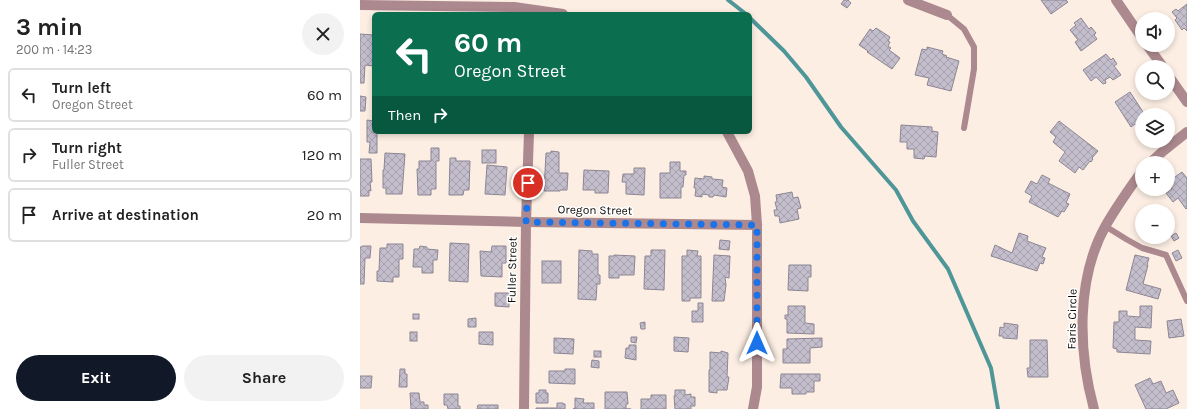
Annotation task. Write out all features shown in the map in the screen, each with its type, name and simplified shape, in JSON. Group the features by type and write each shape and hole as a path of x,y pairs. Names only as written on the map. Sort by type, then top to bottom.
{"street":[{"path":"908,0 947,15"},
{"path":"1116,0 1135,28"},
{"path":"360,5 506,7 531,12"},
{"path":"1175,85 1187,102"},
{"path":"1158,156 1187,132"},
{"name":"Fuller Street","path":"524,409 526,222 529,134"},
{"path":"728,134 748,171 755,196 757,225 757,387 752,409"},
{"name":"Faris Circle","path":"1094,409 1084,355 1084,289 1089,267 1106,226 1135,182"},
{"name":"Oregon Street","path":"360,218 757,225"}],"lane":[{"path":"947,15 964,29 974,47 974,69 964,128"},
{"path":"1106,226 1142,248 1166,255 1187,301"}],"building":[{"path":"844,0 848,0 851,3 847,8 841,4"},
{"path":"1041,0 1066,0 1068,2 1051,14"},
{"path":"1187,4 1187,31 1184,28 1182,30 1175,20 1177,18 1175,12 1172,12 1176,9 1178,11"},
{"path":"1081,18 1089,29 1091,27 1096,33 1094,35 1097,39 1081,51 1075,42 1078,40 1070,30 1076,25 1074,23"},
{"path":"876,28 890,37 888,46 891,48 889,50 900,58 892,69 859,45 870,29 873,31"},
{"path":"360,34 372,35 372,66 365,65 364,83 360,83"},
{"path":"927,47 943,51 942,54 947,56 946,57 959,61 951,91 927,85 929,78 915,75 922,49 927,50"},
{"path":"1106,54 1111,60 1113,58 1117,64 1114,66 1121,75 1113,80 1110,77 1105,80 1106,83 1103,84 1096,77 1091,81 1083,70"},
{"path":"1130,92 1140,108 1135,108 1135,124 1131,127 1115,102"},
{"path":"360,96 366,97 365,111 360,111"},
{"path":"367,120 372,121 372,134 377,134 377,153 369,153 370,142 367,142"},
{"path":"1059,121 1098,151 1092,158 1093,159 1091,162 1090,161 1083,170 1079,167 1075,173 1059,161 1065,152 1053,142 1056,137 1050,132"},
{"path":"901,125 932,127 932,131 938,132 936,157 925,156 924,159 914,158 914,149 907,149 907,142 900,142"},
{"path":"431,148 439,148 439,161 436,161 436,189 431,189 431,195 418,195 417,169 419,169 419,161 431,161"},
{"path":"482,150 496,150 496,163 482,163"},
{"path":"551,151 559,152 559,173 568,173 567,190 544,191 546,153 551,153"},
{"path":"385,153 405,154 402,194 386,194 386,188 383,188"},
{"path":"450,158 456,158 456,161 470,161 469,190 464,190 463,195 449,195"},
{"path":"360,159 371,159 372,182 370,182 371,191 369,190 369,196 360,196"},
{"path":"670,162 680,162 680,171 686,171 686,175 684,175 683,187 681,187 681,198 660,198 660,173 670,173"},
{"path":"487,165 507,167 505,195 485,194"},
{"path":"634,168 645,168 644,195 626,194 626,182 622,182 623,174 634,174"},
{"path":"584,170 609,171 608,193 595,193 595,190 583,190"},
{"path":"1182,172 1187,178 1186,209 1178,198 1173,202 1168,196 1175,196 1175,177"},
{"path":"1042,175 1050,179 1048,183 1070,194 1066,203 1069,204 1064,212 1062,211 1058,217 1029,202 1032,196 1025,192 1031,181 1037,184"},
{"path":"704,176 712,177 712,179 723,180 722,187 727,188 726,197 714,195 713,197 709,197 709,195 702,194 702,197 695,196 695,178 704,179"},
{"path":"792,192 793,198 798,197 801,208 797,209 799,219 780,223 779,216 775,216 774,210 777,210 775,202 777,202 776,195"},
{"path":"1019,233 1028,236 1027,241 1046,248 1042,257 1045,258 1043,264 1040,263 1037,271 991,256 995,245 1012,253"},
{"path":"1175,234 1179,238 1175,240"},
{"path":"720,240 730,241 729,250 719,249"},
{"path":"450,243 469,244 468,282 449,281"},
{"path":"387,244 403,244 403,259 399,259 399,277 393,277 393,282 377,281 380,248 387,248"},
{"path":"371,246 370,258 365,258 364,284 360,284 360,247"},
{"path":"420,246 427,247 427,249 438,250 437,260 433,260 433,273 422,273 422,267 413,267 414,249 419,249"},
{"path":"492,246 506,246 506,263 502,263 502,277 481,276 480,251 491,252"},
{"path":"579,250 592,251 592,254 598,254 598,275 600,275 600,284 597,284 596,300 578,299"},
{"path":"651,250 665,250 664,290 644,289 645,256 651,256"},
{"path":"687,250 698,251 697,256 701,256 701,298 690,298 690,301 682,301 682,256 687,256"},
{"path":"1178,250 1182,258 1176,261 1172,253"},
{"path":"714,255 730,256 729,278 725,277 726,285 724,301 712,301"},
{"path":"1135,255 1149,258 1143,284 1161,289 1158,299 1126,290"},
{"path":"609,256 635,256 634,275 619,275 619,278 609,278"},
{"path":"542,261 561,261 561,283 542,283"},
{"path":"789,265 811,265 811,277 808,277 808,291 788,290"},
{"path":"495,293 509,293 509,307 495,306"},
{"path":"698,303 703,303 703,322 692,322 692,311 698,311"},
{"path":"788,306 805,306 805,323 814,324 814,334 787,333 787,319 785,319 785,315 788,315"},
{"path":"1140,306 1152,306 1151,328 1135,327 1135,340 1151,341 1150,354 1117,352 1117,349 1113,348 1114,322 1119,322 1119,311 1127,311 1127,316 1140,317"},
{"path":"413,314 419,314 419,319 413,319"},
{"path":"476,318 476,327 468,327 468,319"},
{"path":"1181,319 1184,336 1169,338 1167,321"},
{"path":"645,322 645,329 641,329 640,323"},
{"path":"1004,323 1018,325 1017,339 1003,338 1003,336 999,336 1000,327 1004,328"},
{"path":"410,332 417,332 417,341 410,341"},
{"path":"479,332 493,332 493,345 479,344"},
{"path":"631,337 637,337 636,343 631,342"},
{"path":"674,337 689,338 688,352 674,351"},
{"path":"554,338 574,339 573,354 554,353"},
{"path":"822,338 822,347 810,348 810,363 783,363 783,349 787,349 787,339"},
{"path":"1030,340 1047,340 1048,377 1028,377 1027,368 1030,368"},
{"path":"629,345 636,345 636,360 625,358 626,348 629,348"},
{"path":"594,351 601,351 601,357 594,357"},
{"path":"721,351 728,353 727,377 729,377 727,390 717,390 717,393 709,392 710,352 721,353"},
{"path":"592,360 599,361 599,368 591,367"},
{"path":"400,369 405,369 405,374 407,374 407,387 399,387"},
{"path":"565,369 575,369 575,384 549,383 549,371 565,371"},
{"path":"781,374 820,374 820,381 814,381 814,392 806,392 806,394 792,394 792,388 780,388"},
{"path":"360,376 372,376 371,388 360,388"},
{"path":"1150,378 1153,384 1161,381 1166,393 1173,390 1179,403 1166,409 1146,409 1135,385"},
{"path":"539,390 546,390 546,393 548,393 548,403 536,403 536,393 539,393"},
{"path":"675,390 685,390 685,395 691,394 691,397 695,397 695,406 691,406 691,409 675,409"},
{"path":"605,392 627,392 628,404 626,404 626,409 605,409"},
{"path":"410,393 419,393 420,402 424,402 424,405 428,405 428,409 411,409"},
{"path":"444,394 458,394 458,406 460,406 460,409 448,409 447,405 444,405"},
{"path":"651,395 666,395 666,409 641,409 641,399 651,399"},
{"path":"575,398 584,399 583,403 594,403 594,409 573,409 575,408"},
{"path":"557,403 565,404 565,409 536,409 557,408"},
{"path":"478,405 498,405 498,409 477,409"}],"waterway":[{"path":"728,0 743,12"},
{"path":"752,20 784,51 806,77 841,127 896,190 913,221 948,269 991,368 998,409"}],"route":[{"path":"528,183 526,222 757,225 757,343"}]}
